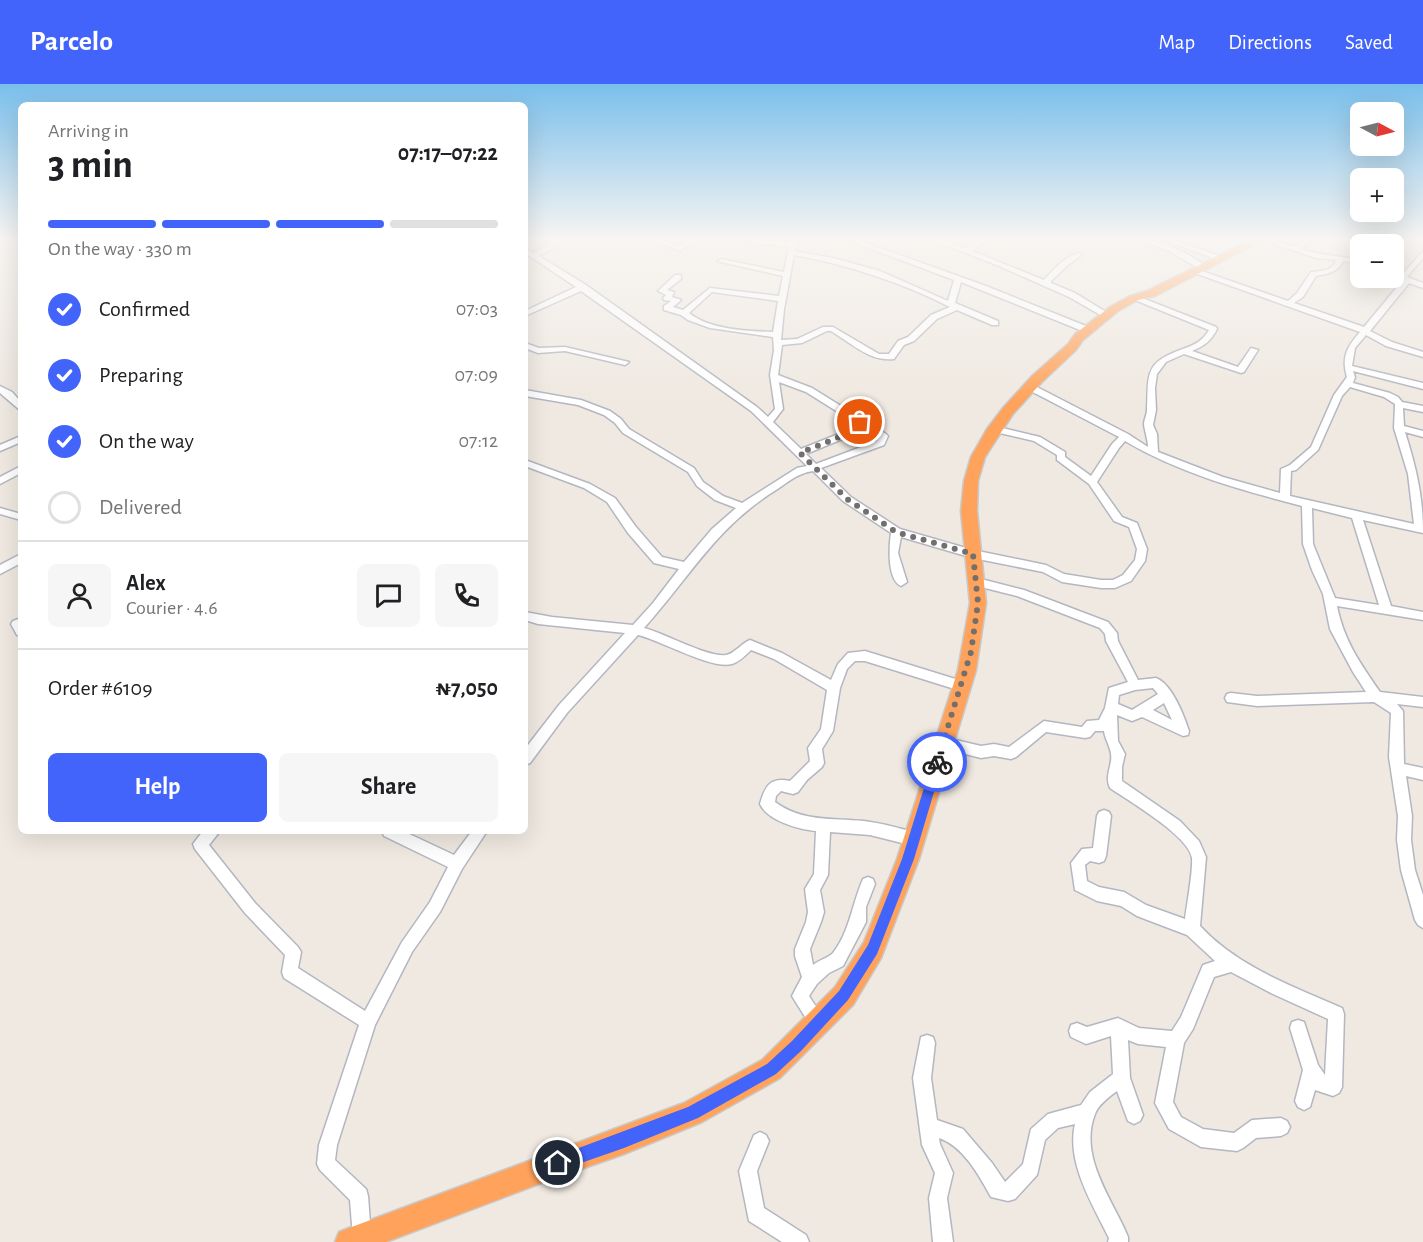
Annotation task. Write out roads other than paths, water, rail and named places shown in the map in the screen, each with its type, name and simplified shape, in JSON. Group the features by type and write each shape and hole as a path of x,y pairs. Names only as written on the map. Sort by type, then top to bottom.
{"highway":[{"path":"356,1240 536,1171 624,1141 693,1113 771,1069 844,996 873,950 914,839 967,670 976,626 977,582 969,511 971,481 978,457 994,429 1030,387 1088,330 1134,298 1153,293"}],"street":[{"path":"528,313 570,293"},
{"path":"592,293 718,381 769,421 813,468 847,499 896,532 973,554 1046,569 1062,578 1115,584 1127,578 1140,561 1142,549 1133,525 1112,514 1092,482 1060,459 1062,454 1037,439 994,429"},
{"path":"668,293 671,294 667,298 677,300 667,308 722,328 777,339 799,340 826,329 833,329 877,356 891,357 901,343 911,339 934,317 953,306 955,293"},
{"path":"684,313 707,293"},
{"path":"734,293 782,299"},
{"path":"769,421 779,409 775,378 783,293"},
{"path":"928,293 995,323"},
{"path":"994,293 1088,330"},
{"path":"1067,293 1107,315"},
{"path":"1265,293 1288,304 1365,330 1389,344 1423,355"},
{"path":"1288,304 1301,293"},
{"path":"1285,496 1286,469 1293,468 1315,448 1338,395 1348,384 1351,377 1348,367 1351,348 1389,305 1396,293"},
{"path":"1134,298 1213,329 1211,336 1202,346 1183,351 1162,361 1151,376 1152,415 1148,425 1152,434 1153,453"},
{"path":"528,346 538,351 565,349 625,362"},
{"path":"1183,351 1241,370 1254,350"},
{"path":"1348,367 1423,386"},
{"path":"528,755 563,709 637,630 716,532 743,507 788,476 881,443 883,436 809,390 775,378"},
{"path":"1030,387 1153,453 1231,483 1421,529 1413,474 1400,428 1399,404 1387,395 1348,384"},
{"path":"3,393 18,390"},
{"path":"3,393 18,406"},
{"path":"528,394 587,405 608,413 627,431 691,470 700,484 719,498 743,507"},
{"path":"1399,404 1423,409"},
{"path":"800,453 854,431 863,424"},
{"path":"1400,428 1423,434"},
{"path":"1092,482 1115,446 1125,436"},
{"path":"0,448 18,440"},
{"path":"528,464 587,486 611,500 632,530 658,560 687,566"},
{"path":"0,481 18,471"},
{"path":"1307,503 1308,544 1331,601 1336,629 1357,669 1376,697 1397,711 1397,768 1406,816 1404,840 1408,870 1423,920"},
{"path":"0,511 18,516"},
{"path":"1356,515 1386,610"},
{"path":"896,532 893,553 901,582"},
{"path":"0,570 18,560"},
{"path":"977,582 1020,593 1104,625 1111,633 1112,641 1135,685"},
{"path":"1331,601 1423,616"},
{"path":"528,617 547,622 577,622 637,630 723,660 730,660 750,645 778,656 834,688"},
{"path":"914,839 885,830 823,827 802,822 777,812 767,804 770,793 779,785 793,788 802,776 817,763 815,748 827,731 834,688 842,667 852,656 865,656 961,686"},
{"path":"1142,711 1183,731 1176,711 1156,683 1135,685 1113,692 1112,747 1118,754 1115,784 1182,831 1198,851 1200,857 1192,928"},
{"path":"1112,707 1132,716 1166,695"},
{"path":"1231,698 1257,701 1376,697 1423,702"},
{"path":"943,743 981,752 994,750 1011,753 1044,726 1085,733 1092,725 1102,726 1112,707"},
{"path":"1397,768 1423,774"},
{"path":"1104,816 1099,856 1087,854 1078,863 1080,885 1097,894 1124,899 1142,911 1192,928 1209,948 1233,964 1336,1014 1332,1087 1321,1084 1311,1070 1298,1028"},
{"path":"812,978 804,965 801,945 811,928 816,910 812,889 821,875 818,861 823,845 823,827"},
{"path":"210,834 200,844 250,908 293,952 290,972 368,1022"},
{"path":"395,834 458,864"},
{"path":"356,1240 359,1196 326,1164 328,1145 368,1022 407,946 435,907 458,864 478,834"},
{"path":"818,1022 800,996 823,967 837,960 858,922 859,907 868,884"},
{"path":"1233,964 1209,971 1187,1023 1176,1040 1164,1103 1175,1123 1202,1138 1237,1142 1252,1129 1281,1127"},
{"path":"1077,1031 1086,1036 1118,1026 1138,1036 1176,1040"},
{"path":"1118,1026 1121,1078 1134,1114"},
{"path":"927,1043 922,1078 932,1144 944,1173 938,1198 943,1242"},
{"path":"1305,1101 1311,1070"},
{"path":"1118,1242 1119,1237 1087,1167 1082,1137 1086,1113 1102,1091 1121,1078"},
{"path":"929,1126 957,1135 986,1169 998,1190 1008,1192 1031,1169 1038,1135 1054,1120 1086,1113"},
{"path":"760,1141 748,1171 756,1214 799,1242"}]}
